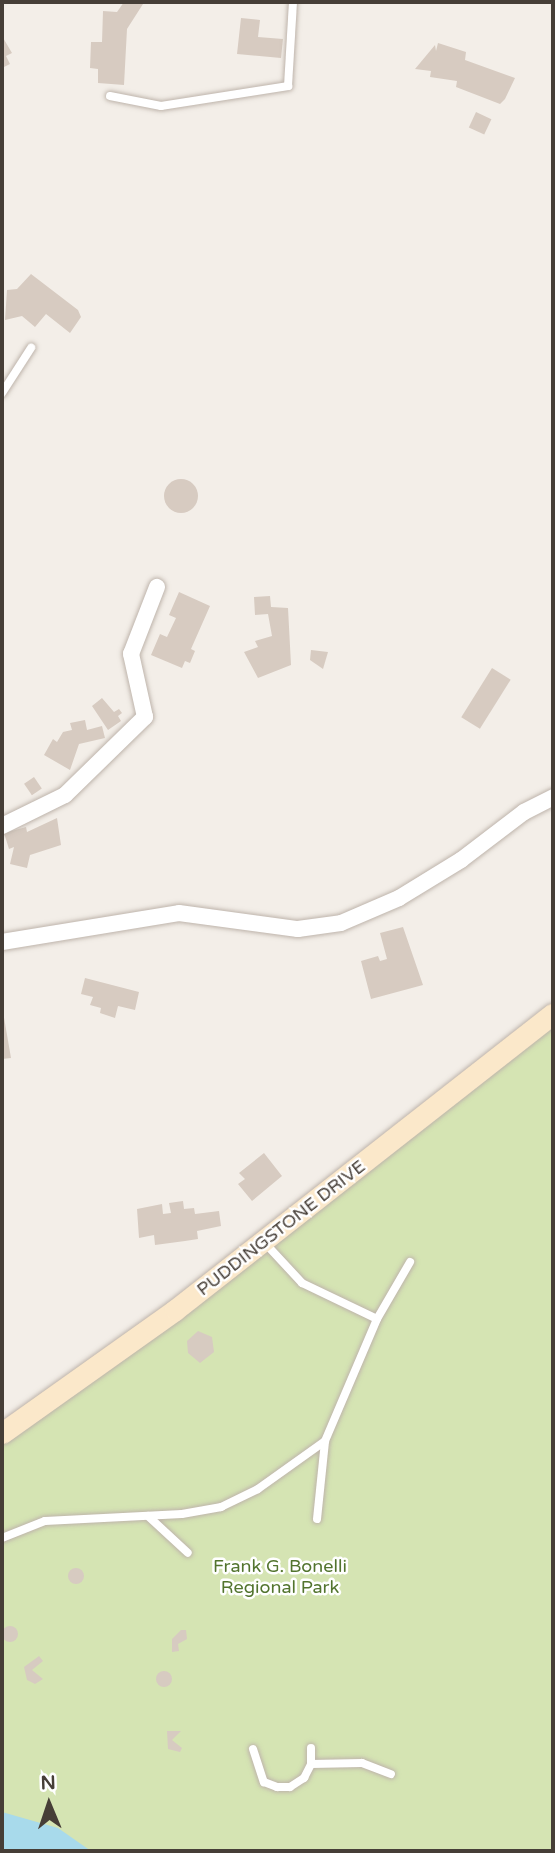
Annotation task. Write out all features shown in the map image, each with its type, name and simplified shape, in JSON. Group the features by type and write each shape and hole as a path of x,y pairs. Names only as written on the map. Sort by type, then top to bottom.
{"street":[{"path":"2,826 65,795 145,716 131,654 157,587"},
{"path":"2,942 179,913 298,929 341,923 399,898 461,860 524,812 553,797"},
{"name":"PUDDINGSTONE DRIVE","path":"2,1433 264,1242 553,1014"}],"lane":[{"path":"110,96 161,106 288,86 293,2"},
{"path":"2,393 31,348"},
{"path":"264,1242 302,1283 377,1319"},
{"path":"317,1519 325,1441 377,1319 410,1262"},
{"path":"2,1538 45,1521 148,1516 221,1507 258,1489 325,1441"},
{"path":"148,1516 188,1553"},
{"path":"253,1749 264,1782 276,1787 290,1787 304,1778 311,1764 311,1748"},
{"path":"311,1764 362,1763 391,1774"}],"green space":[{"name":"Frank G. Bonelli Regional Park","path":"553,1025 553,1851 2,1851 2,1443 252,1260"}],"water":[{"path":"2,1812 58,1828 91,1851 2,1851"}],"building":[{"path":"124,2 143,4 127,29 124,85 98,83 98,69 90,68 91,42 102,42 103,11 117,12"},
{"path":"241,18 260,20 258,37 283,39 281,58 237,54"},
{"path":"2,36 12,53 6,56 10,64 2,68"},
{"path":"438,43 466,52 465,60 515,78 505,99 500,104 456,87 457,81 430,77 431,71 415,69 435,45 436,51"},
{"path":"476,112 491,119 484,135 469,127"},
{"path":"31,274 78,310 81,317 70,333 46,314 35,327 22,316 5,320 7,290 17,289"},
{"path":"181,479 193,484 198,496 193,508 181,513 169,508 164,496 169,484"},
{"path":"179,592 210,606 191,649 195,651 190,663 185,661 182,668 151,655 160,634 167,637 176,618 169,615"},
{"path":"270,596 271,607 288,608 291,665 258,678 244,652 258,647 255,641 272,636 268,614 255,615 254,597"},
{"path":"311,650 328,652 323,669 310,660"},
{"path":"492,668 511,680 480,729 461,717"},
{"path":"102,698 114,712 119,709 122,713 118,716 121,721 108,730 92,706"},
{"path":"85,720 87,730 102,726 105,738 79,744 70,770 44,755 53,739 57,742 63,732 72,730 70,723"},
{"path":"34,777 42,789 32,795 24,784"},
{"path":"57,818 61,845 30,855 27,868 10,864 14,847 9,849 4,833 26,827 27,832"},
{"path":"403,927 423,985 371,999 361,961 378,956 380,961 387,959 380,933"},
{"path":"85,978 139,992 135,1010 118,1006 115,1018 100,1013 101,1008 90,1005 93,997 81,994"},
{"path":"2,1006 11,1058 2,1059"},
{"path":"264,1153 282,1176 252,1201 238,1184 245,1179 239,1173"},
{"path":"183,1201 184,1209 194,1208 195,1214 219,1211 221,1226 197,1231 198,1239 185,1241 155,1245 154,1235 139,1238 137,1209 162,1204 163,1214 171,1213 169,1203"},
{"path":"198,1331 212,1337 214,1352 200,1363 188,1353 187,1341"},
{"path":"73,1568 79,1568 84,1576 82,1582 73,1584 68,1579 68,1573"},
{"path":"7,1626 13,1626 18,1634 16,1640 7,1642 2,1637 2,1631"},
{"path":"181,1630 186,1630 187,1639 178,1644 179,1651 172,1652 172,1639"},
{"path":"39,1656 43,1661 32,1670 43,1679 35,1684 27,1680 24,1667"},
{"path":"161,1671 167,1671 172,1679 170,1685 161,1687 156,1682 156,1676"},
{"path":"167,1731 181,1731 172,1740 182,1748 180,1752 168,1749"}]}
